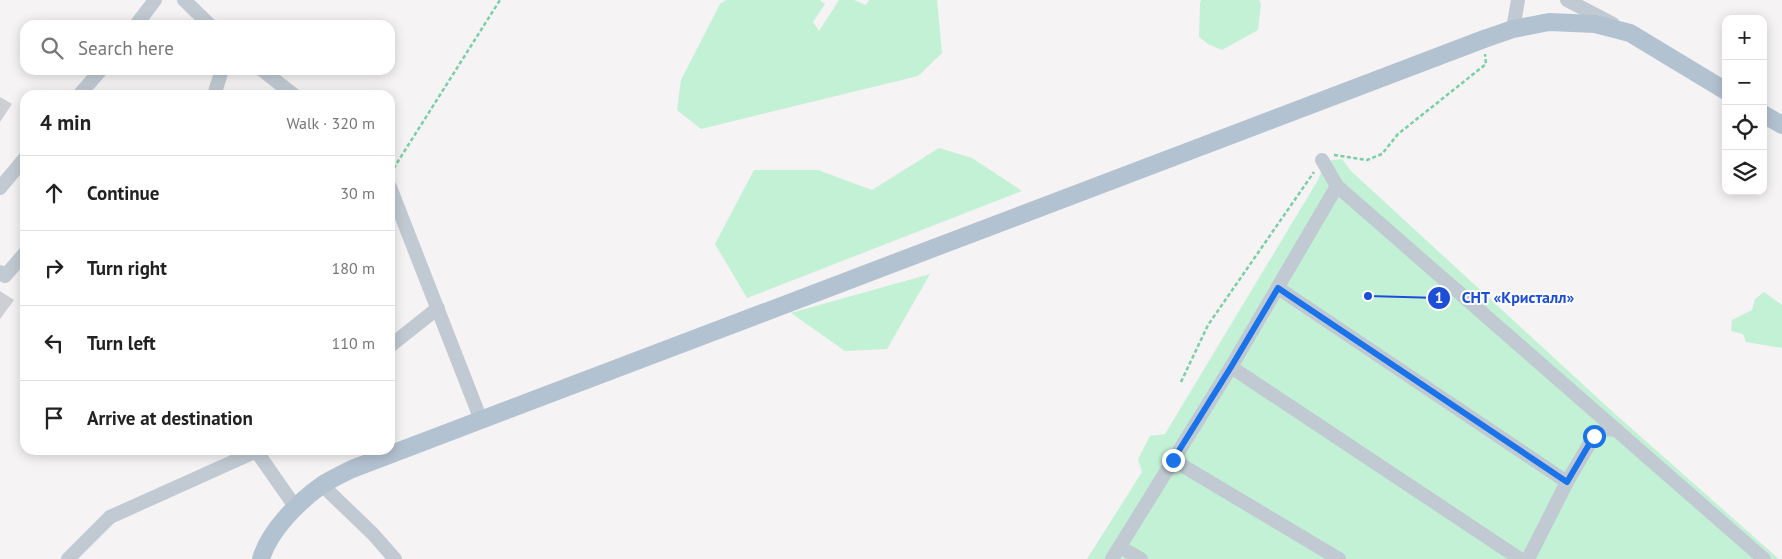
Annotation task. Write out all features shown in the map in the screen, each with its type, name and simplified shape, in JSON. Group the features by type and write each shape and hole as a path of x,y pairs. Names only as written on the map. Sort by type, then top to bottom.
{"main road":[{"path":"395,453 1475,42 1512,30 1548,22 1595,24 1630,33 1722,89"},
{"path":"1767,116 1782,125"},
{"path":"261,559 277,528 322,485 352,469 389,455"}],"street":[{"path":"140,20 155,0"},
{"path":"184,0 205,20"},
{"path":"1512,30 1518,0"},
{"path":"1567,0 1630,33"},
{"path":"84,90 98,75"},
{"path":"96,90 100,75"},
{"path":"216,90 220,75"},
{"path":"268,75 288,90"},
{"path":"1322,160 1337,186 1764,559"},
{"path":"0,188 20,164"},
{"path":"1112,559 1231,367 1337,186"},
{"path":"395,199 481,420"},
{"path":"0,272 5,276 20,259"},
{"path":"1278,288 1567,482"},
{"path":"395,342 438,308"},
{"path":"1231,367 1520,559"},
{"path":"1528,559 1567,482 1594,436 1606,429 1617,430"},
{"path":"68,559 110,517 249,455"},
{"path":"261,455 296,508"},
{"path":"1173,460 1339,559"},
{"path":"322,485 373,534 395,559"},
{"path":"1120,547 1141,559"}],"path":[{"path":"395,166 500,0"}],"green space":[{"path":"726,0 820,0 825,4 813,22 819,31 839,0 854,0 866,5 869,0 937,0 942,53 918,76 701,129 677,110 681,80 720,4"},
{"path":"1201,0 1259,0 1261,4 1258,30 1222,50 1208,44 1199,37"},
{"path":"939,148 972,158 1022,191 747,298 715,244 754,170 818,170 872,190"},
{"path":"1342,159 1351,171 1614,413 1779,559 1087,559 1142,472 1138,459 1150,436 1165,434 1318,180 1326,161"},
{"path":"930,274 887,349 845,351 791,313"},
{"path":"1764,292 1782,305 1782,348 1746,342 1743,334 1731,331 1732,320 1752,310 1755,299"}],"building":[{"path":"0,97 12,104 0,122"},
{"path":"0,291 14,300 0,319"}],"place":[{"name":"СНТ «Кристалл»","path":"1368,296"}],"route":[{"path":"1173,460 1278,288 1567,482 1594,436"}]}
